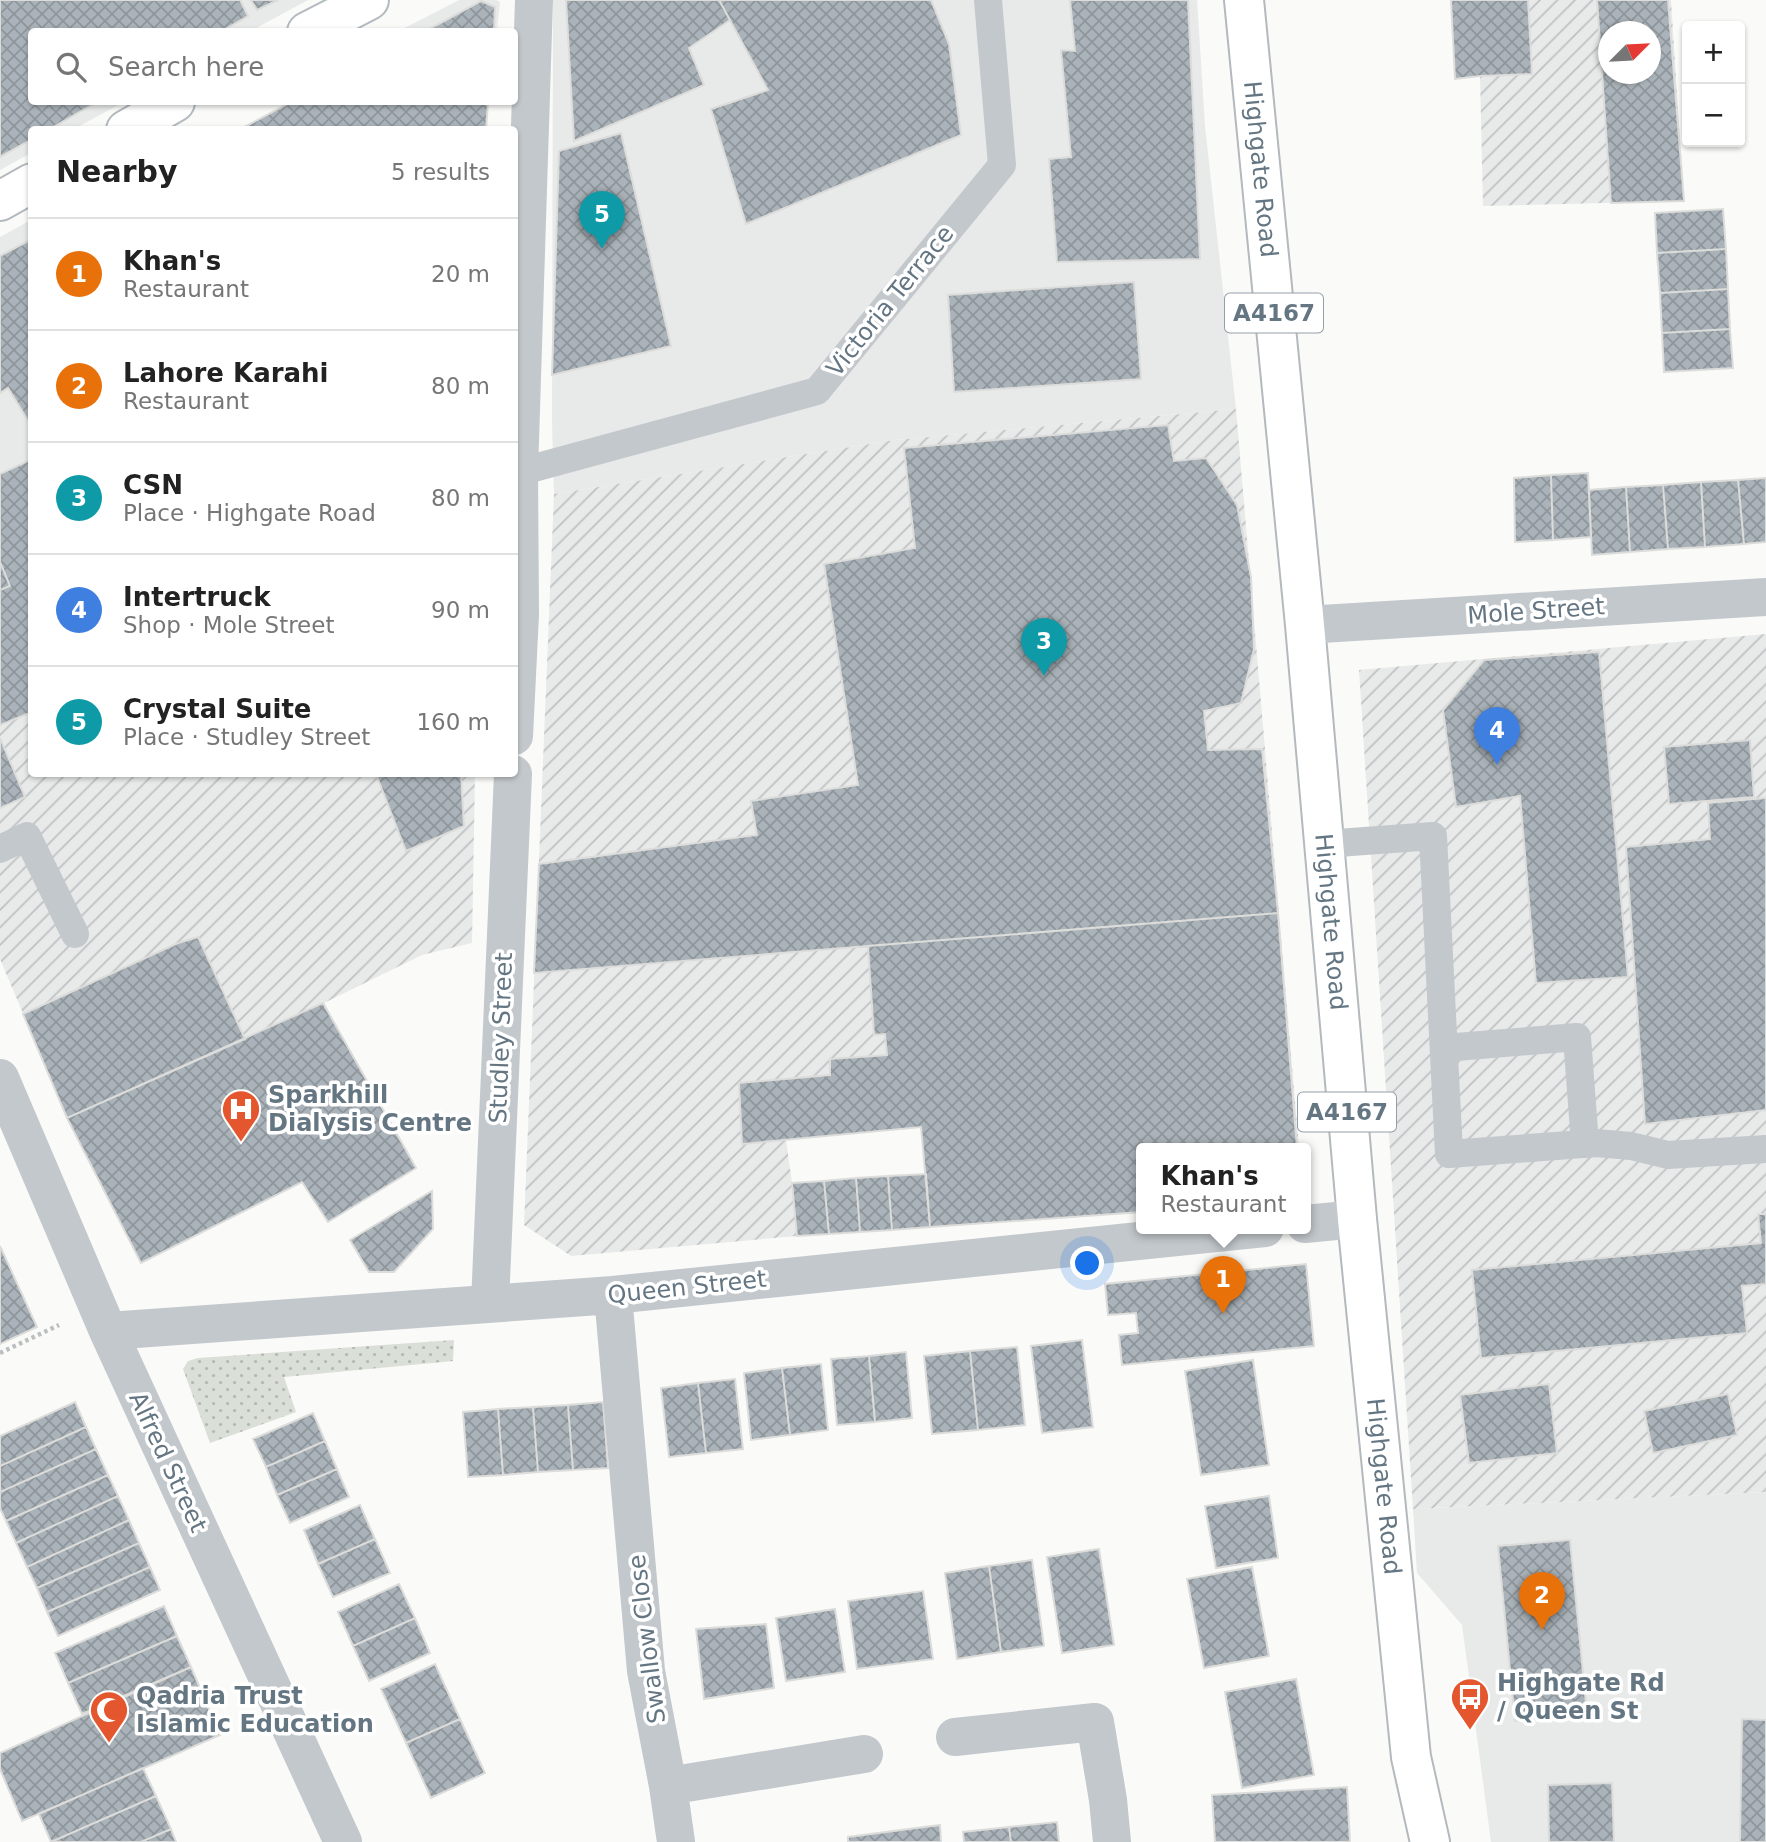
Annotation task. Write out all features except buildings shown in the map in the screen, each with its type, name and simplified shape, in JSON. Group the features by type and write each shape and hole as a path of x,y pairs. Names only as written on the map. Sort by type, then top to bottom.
{"main road":[{"path":"315,28 369,0"},
{"name":"Highgate Road","path":"1244,0 1305,625 1357,1219 1411,1757 1430,1842"},
{"path":"133,126 170,105"},
{"path":"0,201 28,185"}],"street":[{"path":"518,550 534,0"},
{"name":"Mole Street","path":"1305,625 1766,597"},
{"name":"Studley Street","path":"490,1303 513,777"},
{"name":"Alfred Street","path":"0,1079 103,1319 343,1842"},
{"path":"1311,1223 1357,1219"},
{"name":"Queen Street","path":"103,1319 490,1303 613,1295 1207,1234"},
{"name":"Swallow Close","path":"613,1295 646,1671 676,1842"},
{"path":"955,1737 1094,1722 1108,1800 1112,1842"},
{"path":"668,1786 864,1754"}],"lane":[{"name":"Victoria Terrace","path":"519,472 817,391 1002,165 988,0"},
{"path":"0,849 27,836 75,934"},
{"path":"1324,844 1433,836 1449,1154 1595,1143 1631,1146 1668,1155 1766,1149"},
{"path":"1444,1048 1577,1037 1584,1144"}],"path":[{"path":"0,1353 103,1319"}],"shaded area":[{"path":"0,0 308,0 257,28 28,28 28,105 118,105 80,126 28,126 28,155 0,170"},
{"path":"459,0 500,2 497,28 405,28"},
{"path":"553,0 1197,0 1205,126 1236,409 895,440 554,494"},
{"path":"1476,0 1671,0 1684,201 1483,206"},
{"path":"28,222 28,460 0,474 0,237"},
{"path":"1236,409 1299,1143 1136,1143 1136,1149 926,1174 921,1127 786,1140 797,1236 571,1256 524,1225 554,494 895,440"},
{"path":"28,460 28,777 475,777 472,943 422,955 324,1003 416,1168 328,1222 302,1182 141,1263 67,1118 0,959 0,474"},
{"path":"1766,634 1766,1492 1413,1509 1359,670"},
{"path":"454,1340 453,1361 284,1377 296,1412 210,1443 183,1369 188,1361 198,1358"},
{"path":"1766,1492 1766,1842 1491,1842 1462,1625 1417,1573 1413,1509"}],"place":[{"name":"Crystal Suite","path":"602,249"},
{"name":"CSN","path":"1044,676"},
{"name":"Intertruck","path":"1497,765"},
{"name":"Sparkhill Dialysis Centre","path":"241,1143"},
{"name":"Khan's","path":"1223,1314"},
{"name":"Lahore Karahi","path":"1542,1630"},
{"name":"Highgate Rd / Queen St","path":"1470,1731"},
{"name":"Qadria Trust Islamic Education","path":"109,1744"}]}
